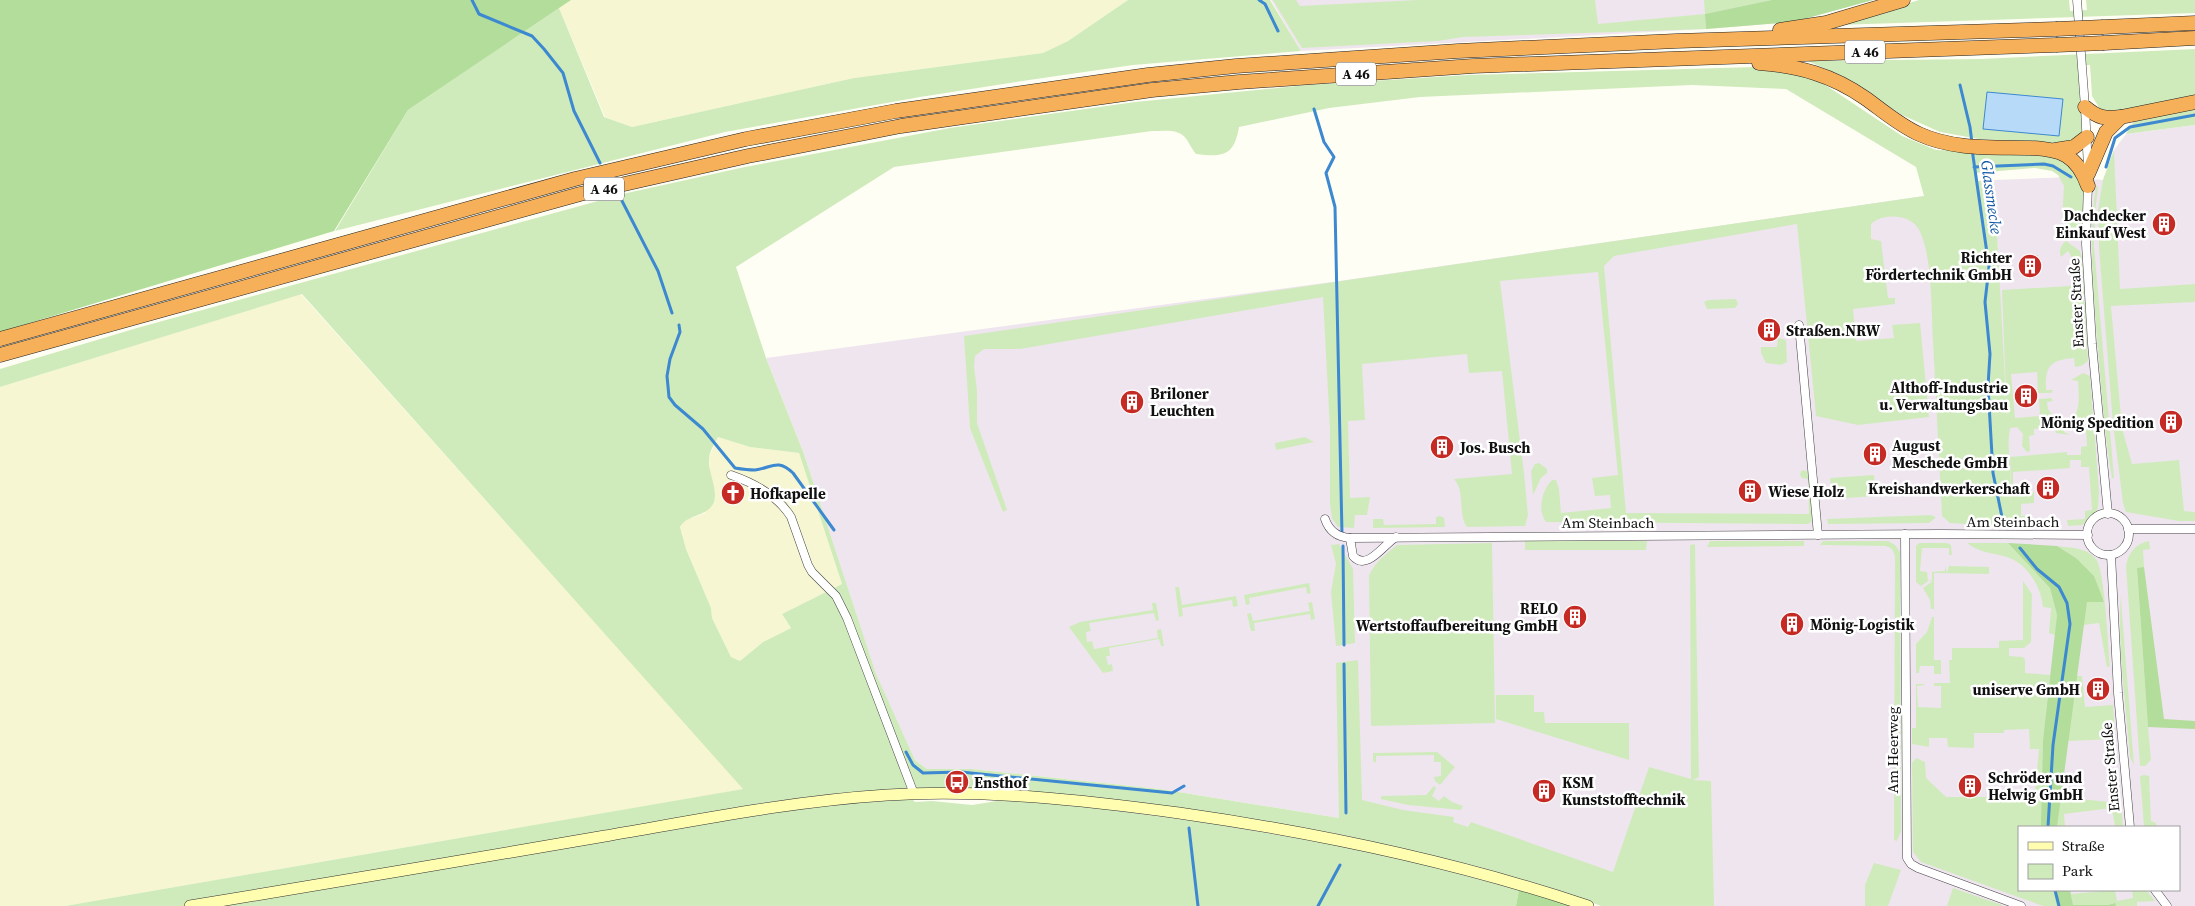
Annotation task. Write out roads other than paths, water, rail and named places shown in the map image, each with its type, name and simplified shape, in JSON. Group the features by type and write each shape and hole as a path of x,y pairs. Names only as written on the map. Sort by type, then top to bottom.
{"highway":[{"path":"1676,42 1806,27 1826,23 1903,0"},
{"name":"A 46","path":"0,339 576,179 746,139 896,111 1148,75 1236,66 1458,51 2056,29 2195,22"},
{"name":"A 46","path":"0,355 571,197 748,156 901,126 1152,90 1239,82 1474,66 2056,45 2195,38"},
{"path":"1674,58 1779,64 1810,70 1845,85 1918,134 1942,142 1985,148 2054,150 2074,147 2087,137"},
{"path":"2086,107 2102,118 2122,117 2195,102"},
{"path":"2088,180 2106,132 2122,117"},
{"path":"2054,150 2076,162 2088,180"}],"main road":[{"path":"190,906 783,806 859,797 914,794 1018,796 1106,804 1320,835 1412,854 1521,884 1588,906"}],"street":[{"name":"Enster Straße","path":"2077,0 2086,107 2088,180 2086,244 2092,344 2108,514"},
{"path":"1799,325 1818,535"},
{"path":"731,475 751,483 766,492 792,516 808,565 812,572 836,596 848,618 914,794"},
{"path":"2108,514 2123,520 2128,529 2126,545 2122,550 2112,555 2106,555 2095,550 2089,541 2088,535 2091,522 2102,515 2108,514"},
{"path":"1325,519 1327,525 1337,535 1350,538 1353,556 1358,561 1371,558 1398,536"},
{"path":"2128,529 2195,529"},
{"name":"Am Heerweg","path":"1905,534 1907,858 1911,864 1918,868 2006,903 2021,906"},
{"name":"Am Steinbach","path":"1350,538 1398,536 2088,535"},
{"name":"Enster Straße","path":"2112,555 2118,693 2130,826"},
{"path":"2156,891 2167,906"}],"water":[{"path":"1987,92 2063,99 2059,136 1983,129"}],"waterway":[{"path":"472,0 479,14 532,36 563,73 574,111 600,163"},
{"path":"1259,0 1265,4 1278,31"},
{"name":"Glassmecke","path":"1960,85 1972,143"},
{"path":"1314,109 1324,142 1334,157 1326,173 1335,207 1342,534"},
{"path":"2106,167 2115,138 2130,127 2195,115"},
{"name":"Glassmecke","path":"1972,149 1989,267 1985,302 1990,354 1988,386 1993,473 2003,522"},
{"path":"1974,167 2044,164 2053,166 2071,177"},
{"path":"620,197 658,271 672,313"},
{"path":"679,325 680,332 670,359 667,376 669,397 675,405 703,429 735,468 755,470 774,465 787,468 793,473 834,530"},
{"path":"1343,546 1344,645"},
{"name":"Glassmecke","path":"2020,548 2037,569 2059,587 2067,603 2070,624 2053,745 2048,826"},
{"path":"1344,664 1346,813"},
{"path":"906,752 913,765 923,773 961,772 1172,793 1184,786"},
{"path":"1189,828 1198,906"},
{"path":"1318,906 1340,865"},
{"name":"Glassmecke","path":"2055,891 2059,906"}],"place":[{"name":"Dachdecker Einkauf West","path":"2164,224"},
{"name":"Richter Fördertechnik GmbH","path":"2030,266"},
{"name":"Straßen.NRW","path":"1769,330"},
{"name":"Althoff-Industrie u. Verwaltungsbau","path":"2026,396"},
{"name":"Briloner Leuchten","path":"1132,402"},
{"name":"Mönig Spedition","path":"2171,422"},
{"name":"Jos. Busch","path":"1442,447"},
{"name":"August Meschede GmbH","path":"1875,454"},
{"name":"Kreishandwerkerschaft","path":"2048,488"},
{"name":"Wiese Holz","path":"1750,491"},
{"name":"Hofkapelle","path":"733,493"},
{"name":"RELO Wertstoffaufbereitung GmbH","path":"1575,617"},
{"name":"Mönig-Logistik","path":"1792,624"},
{"name":"uniserve GmbH","path":"2098,689"},
{"name":"Ensthof","path":"957,782"},
{"name":"Schröder und Helwig GmbH","path":"1970,786"},
{"name":"KSM Kunststofftechnik","path":"1544,791"}]}
